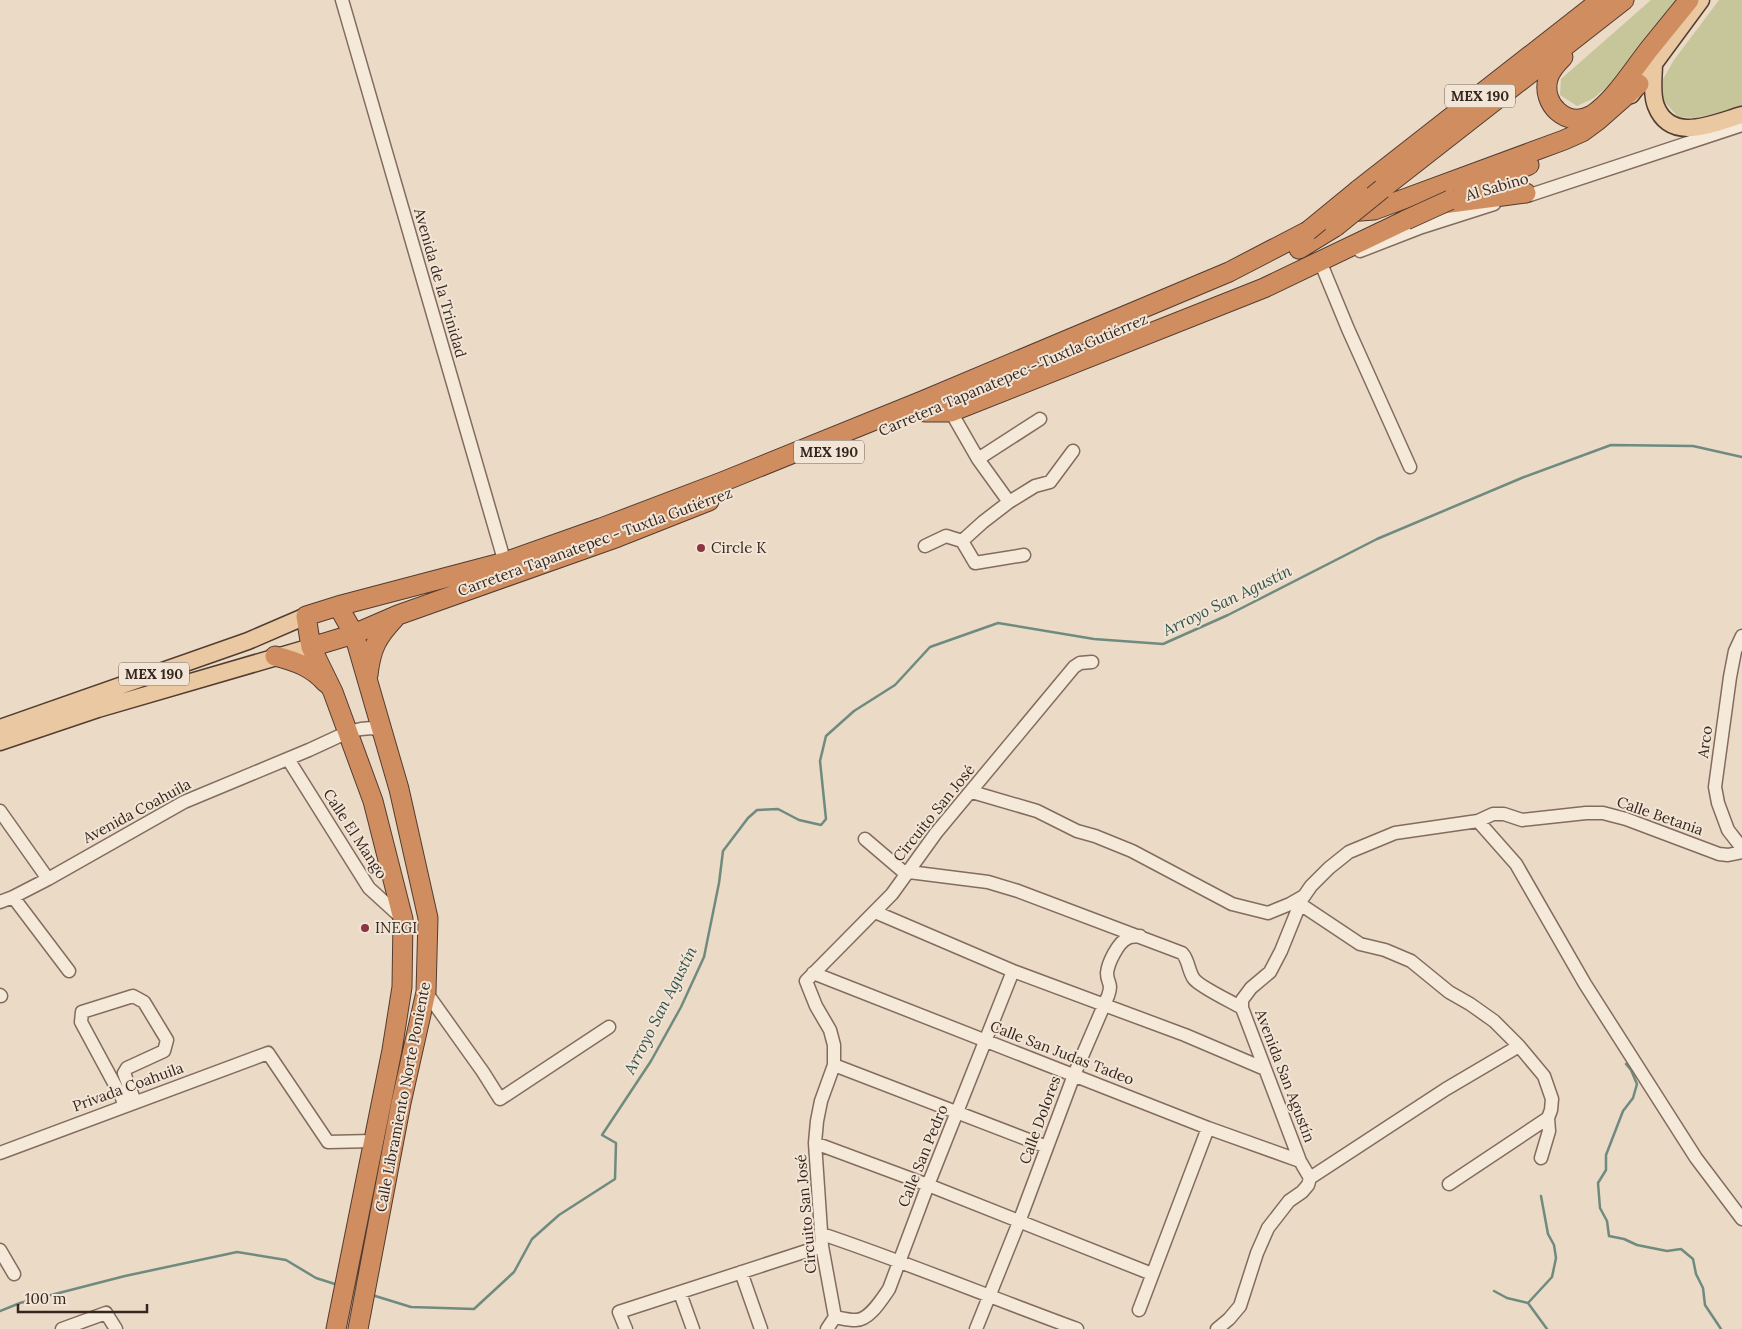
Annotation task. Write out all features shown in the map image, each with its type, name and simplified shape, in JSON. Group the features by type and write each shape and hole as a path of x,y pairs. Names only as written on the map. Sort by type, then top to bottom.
{"highway":[{"name":"Carretera Tapanatepec - Tuxtla Gutiérrez","path":"311,647 354,634 601,528 722,482 1230,272 1308,231 1601,0"},
{"name":"Carretera Tapanatepec - Tuxtla Gutiérrez","path":"306,616 338,606 507,568 618,537 925,412 1237,281 1307,245 1335,227 1624,0"},
{"path":"1593,25 1556,64 1548,76 1547,92 1550,100 1561,115 1571,119 1579,119 1591,115 1618,90 1689,0"},
{"path":"1374,210 1582,132 1639,84"},
{"name":"MEX 190","path":"925,412 951,412 1264,288 1406,220 1580,143"},
{"path":"1030,355 1094,316 1223,261 1313,216 1451,204 1526,193"},
{"name":"Calle Libramiento Norte Poniente","path":"338,606 354,634 399,789 428,918 426,992 400,1103 358,1329"},
{"path":"367,681 370,656 381,633 398,615"},
{"name":"Calle Libramiento Norte Poniente","path":"306,616 311,647 333,692 373,801 402,919 402,988 392,1050 336,1329"},
{"path":"275,656 298,662 318,674 333,692"}],"main road":[{"name":"MEX 190","path":"1580,143 1607,122 1639,84 1701,0"},
{"path":"1654,63 1656,106 1662,115 1674,126 1690,129 1742,115"},
{"name":"MEX 190","path":"0,728 248,641 306,616"},
{"name":"MEX 190","path":"0,742 98,709 311,647"}],"street":[{"name":"Avenida de la Trinidad","path":"342,0 507,568"},
{"name":"Al Sabino","path":"1264,288 1422,227 1526,193 1530,195 1742,125"},
{"path":"1322,266 1410,467"},
{"path":"951,412 978,459 1009,502"},
{"path":"978,459 1040,419"},
{"path":"962,542 1009,502 1035,486 1050,482 1073,451"},
{"path":"925,546 946,536 962,542 975,563 1024,555"},
{"name":"Arco","path":"1742,636 1735,651 1730,677 1715,787 1718,803 1728,830 1742,848"},
{"name":"Circuito San José","path":"835,1316 822,1240 815,1143 821,1101 834,1065 834,1045 830,1030 816,1006 810,977 892,894 936,833 1074,667 1080,663 1092,662"},
{"name":"Avenida Coahuila","path":"0,902 13,898 48,879 184,802 348,732 372,728 382,731"},
{"name":"Calle El Mango","path":"288,759 368,888 402,919"},
{"path":"972,792 1037,812 1078,831 1132,851 1232,904 1268,913 1302,900 1360,944 1384,950 1411,961 1449,992 1494,1021 1519,1046 1544,1076 1552,1099 1548,1118 1549,1131 1541,1158"},
{"path":"0,811 48,879"},
{"name":"Calle Betania","path":"1478,821 1493,814 1504,814 1522,820 1603,813 1626,818 1719,854 1728,855 1742,852"},
{"path":"1478,821 1516,864 1585,984 1696,1158 1742,1219"},
{"name":"Avenida San Agustín","path":"1310,1178 1300,1161 1242,1008 1242,1000 1270,972 1281,951 1302,900 1319,878 1349,852 1395,833 1478,821"},
{"path":"865,839 908,873 988,882 1011,888 1182,953 1186,958 1195,981 1242,1008"},
{"path":"13,898 69,971"},
{"path":"876,912 1013,971 1185,1035 1265,1069"},
{"name":"Calle Dolores","path":"976,1329 1019,1222 1074,1075 1103,1004 1112,987 1107,973 1113,955 1120,944 1128,938 1140,936"},
{"name":"Calle San Pedro","path":"835,1316 855,1320 862,1324 889,1289 1013,971"},
{"name":"Calle San Judas Tadeo","path":"810,977 986,1040 1208,1128 1300,1161"},
{"path":"426,992 500,1099 609,1027"},
{"path":"133,996 144,1002 167,1040 164,1051 127,1068 124,1074 130,1104 122,1098 81,1022 82,1012 133,996"},
{"path":"1217,1329 1240,1306 1268,1228 1289,1201 1308,1185 1310,1178 1446,1089 1519,1046"},
{"name":"Privada Coahuila","path":"0,1153 268,1053 328,1142 373,1141"},
{"path":"834,1065 1047,1147"},
{"path":"1449,1184 1548,1118"},
{"path":"1139,1310 1208,1128"},
{"path":"815,1143 928,1185 1152,1274"},
{"path":"626,1329 619,1312 740,1272 822,1240 899,1260 1077,1329"},
{"path":"0,1250 14,1274"},
{"path":"740,1272 761,1329"},
{"path":"680,1293 693,1329"},
{"path":"62,1329 106,1313 116,1329"},
{"path":"827,1329 835,1316"}],"green space":[{"path":"1651,0 1677,0 1612,82 1594,98 1577,106 1560,95 1561,79"},
{"path":"1719,0 1742,0 1742,108 1694,118 1678,117 1663,100 1662,81 1674,60"}],"waterway":[{"name":"Arroyo San Agustín","path":"372,1295 411,1307 474,1309 514,1272 532,1239 559,1215 615,1179 616,1143 602,1135 651,1061 681,1007 704,957 719,883 723,851 748,818 757,810 778,809 799,820 821,825 826,819 820,761 826,736 854,711 895,685 930,647 998,623 1094,639 1163,644 1228,615 1377,539 1524,477 1611,445 1693,446 1742,457"},
{"path":"1626,1064 1637,1084 1633,1098 1623,1111 1606,1155 1606,1170 1598,1183 1600,1208 1607,1221 1609,1236 1624,1239 1637,1245 1667,1251 1681,1249 1693,1259 1696,1274 1703,1288 1705,1305 1721,1329"},
{"path":"1528,1303 1552,1277 1556,1258 1554,1245 1548,1234 1541,1196"},
{"name":"Arroyo San Agustín","path":"0,1311 20,1303 125,1276 237,1252 286,1260 316,1278 338,1285"},
{"path":"1494,1291 1507,1298 1528,1303 1547,1329"}],"place":[{"name":"Circle K","path":"701,548"},
{"name":"INEGI","path":"365,928"}]}
